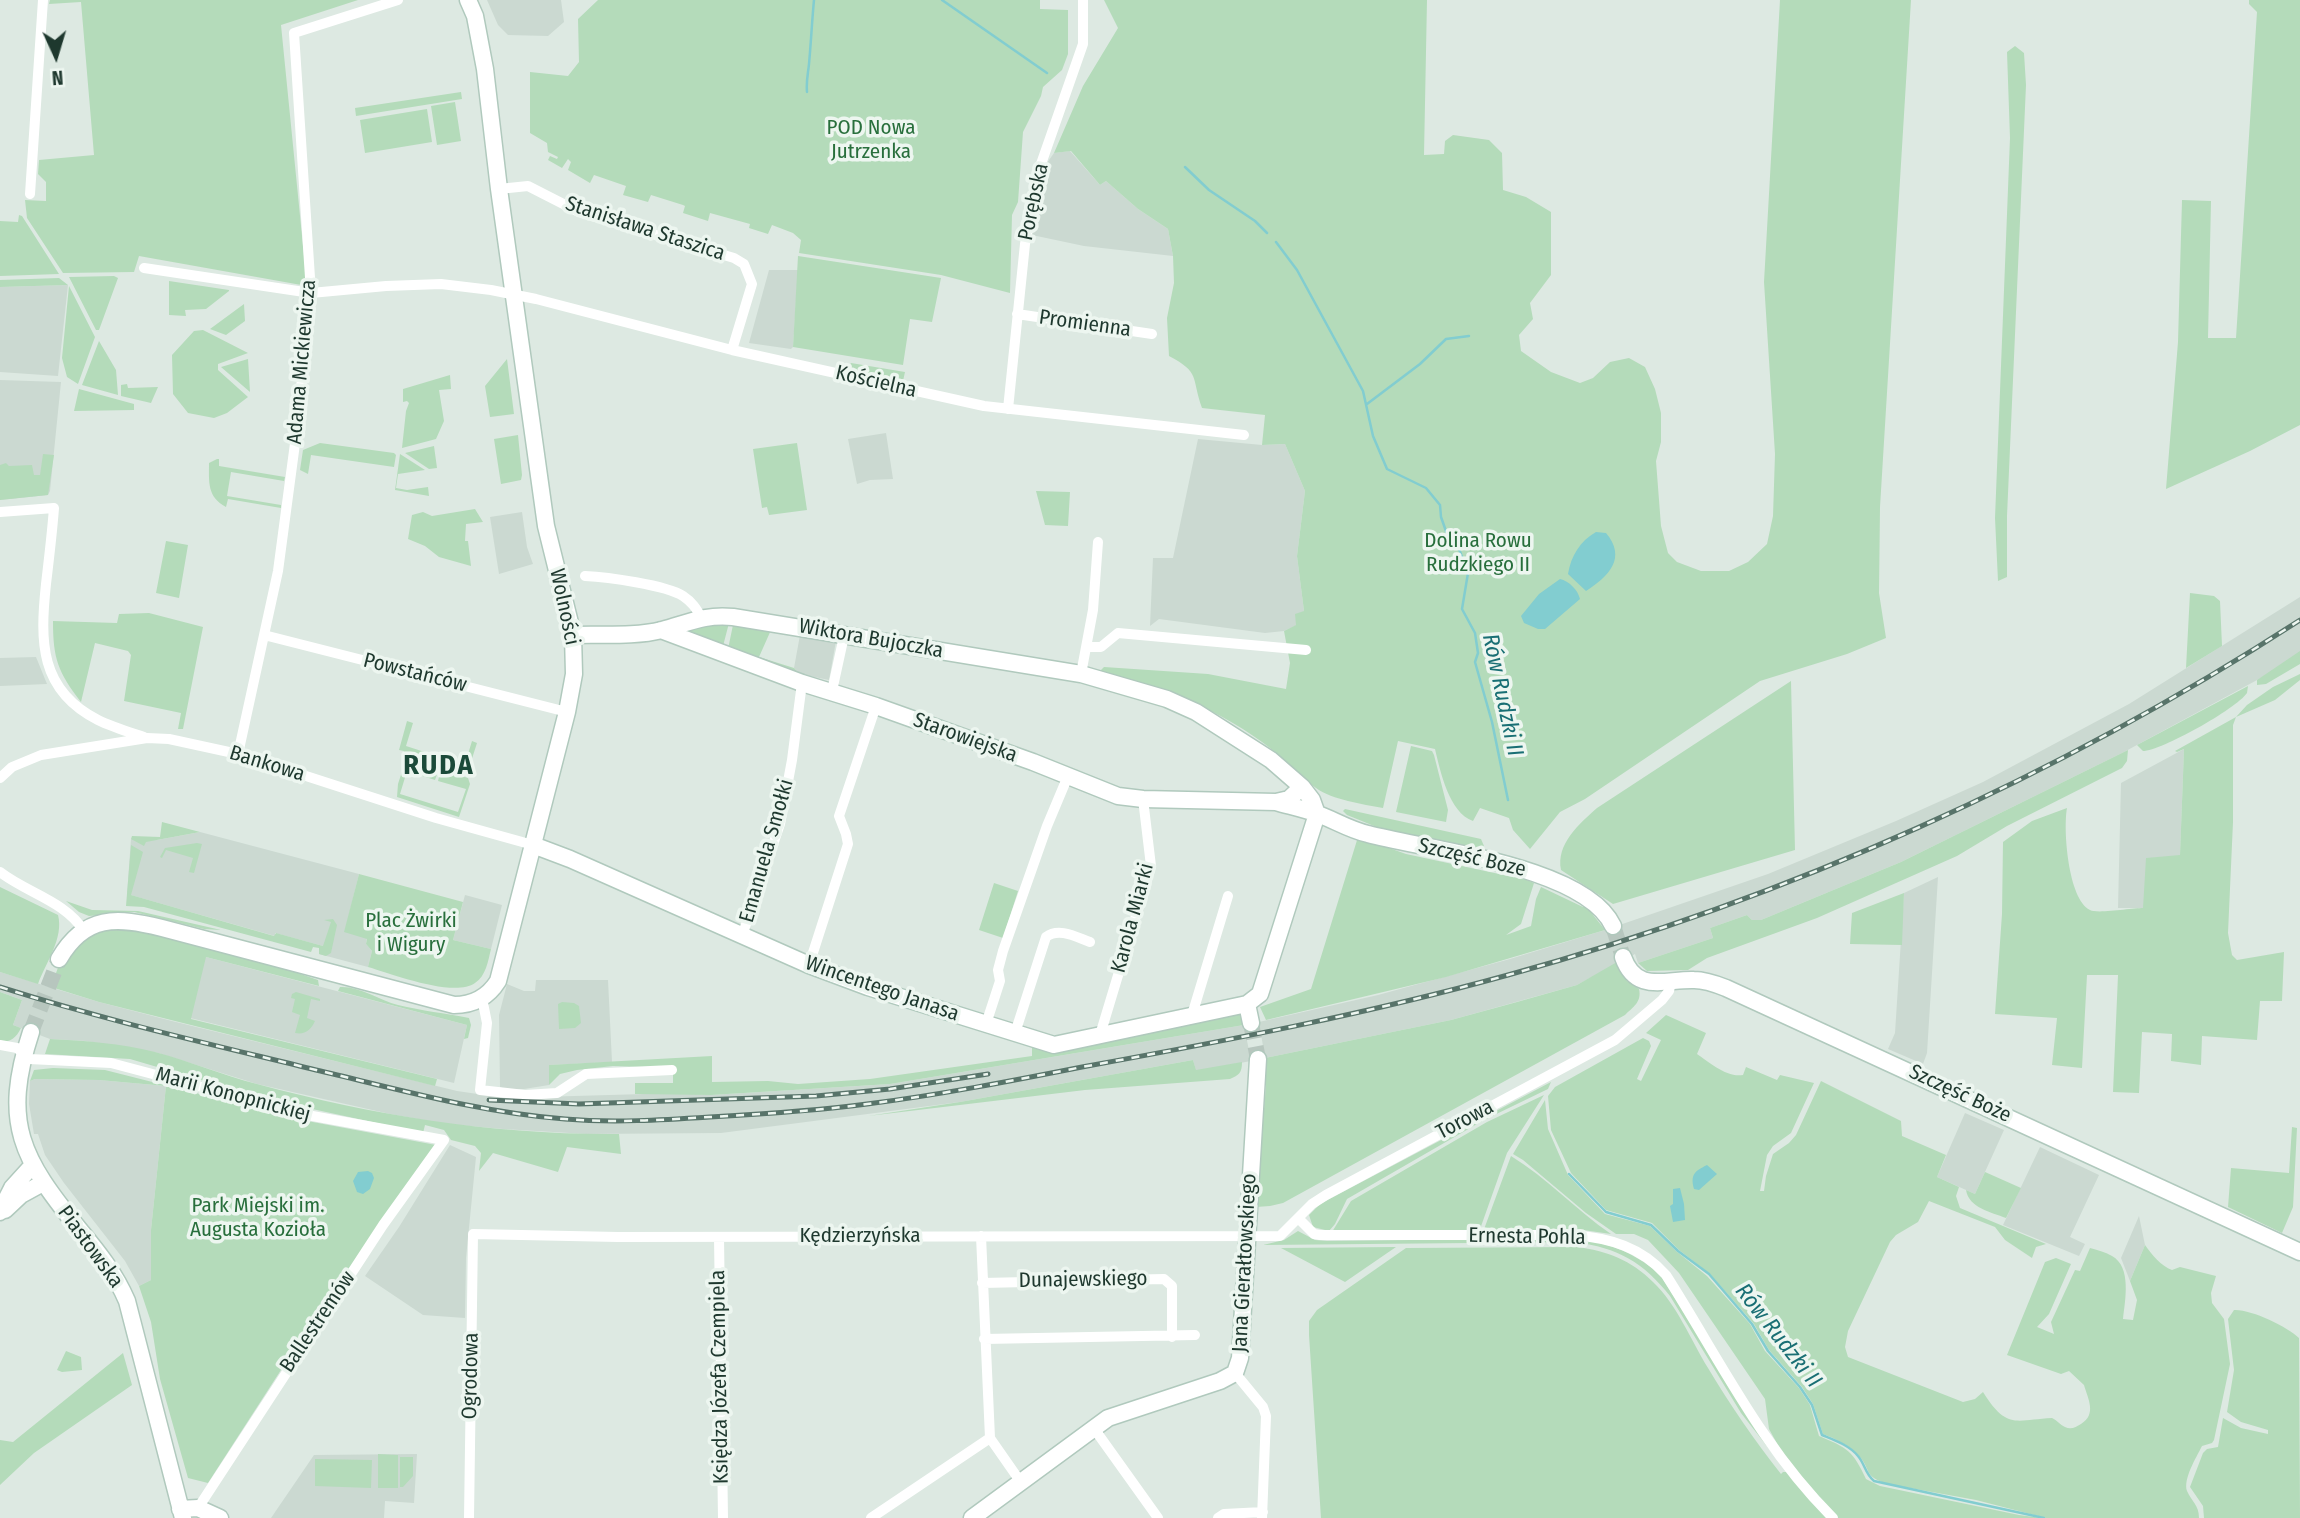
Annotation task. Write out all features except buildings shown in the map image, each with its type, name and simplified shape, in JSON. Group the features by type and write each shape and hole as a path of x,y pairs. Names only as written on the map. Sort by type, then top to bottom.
{"street":[{"path":"30,194 43,0"},
{"name":"Adama Mickiewicza","path":"238,754 283,536 311,293 294,33 398,0"},
{"name":"Wolności","path":"468,0 475,16 485,69 546,526 573,635 573,674 567,712 498,981 482,998"},
{"name":"Porębska","path":"1008,409 1025,244 1041,164 1083,44 1083,0"},
{"name":"Stanisława Staszica","path":"499,189 528,186 579,212 734,258 744,264 752,284 732,350"},
{"name":"Kościelna","path":"144,268 311,293 441,284 513,294 732,350 984,406 1244,435"},
{"name":"Promienna","path":"1017,314 1152,334"},
{"path":"0,512 54,508 42,630 49,670 62,690 96,719 147,738"},
{"path":"1081,674 1096,591 1098,542"},
{"path":"585,576 611,577 680,594 696,608 701,617"},
{"name":"Wiktora Bujoczka","path":"661,630 701,617 721,616 1081,674 1167,699 1196,712 1271,760 1302,787 1312,800 1317,814"},
{"path":"573,635 661,630"},
{"name":"Starowiejska","path":"661,630 1118,796 1276,802 1317,814"},
{"path":"1086,647 1101,647 1118,633 1306,650"},
{"name":"Powstańców","path":"264,635 567,712"},
{"path":"832,691 844,636"},
{"name":"Emanuela Smołki","path":"742,936 779,824 793,761 802,682"},
{"path":"809,965 848,844 839,816 876,706"},
{"name":"Bankowa","path":"0,778 12,767 41,755 147,738 182,741 238,754 436,818 533,845"},
{"path":"986,1024 1000,981 998,970 1003,951 1047,826 1068,776"},
{"path":"1276,802 1293,797 1302,787"},
{"name":"Karola Miarki","path":"1100,1035 1151,866 1143,799"},
{"path":"1251,1023 1247,1004 1260,993 1317,814"},
{"name":"Szczęść Boze","path":"1317,814 1364,834 1516,866 1543,875 1599,905 1613,926"},
{"name":"Wincentego Janasa","path":"533,845 809,965 868,987 1054,1045 1247,1004"},
{"path":"0,872 13,882 59,906 71,915 84,931"},
{"path":"1192,1016 1228,896"},
{"path":"58,959 65,947 84,931 105,921 129,920 443,1003 461,1005 482,998 487,1023 480,1090 525,1095 557,1093 586,1074 672,1070"},
{"path":"1015,1033 1046,937 1060,932 1090,942"},
{"name":"Szczęść Boże","path":"1623,957 1628,970 1642,980 1696,980 1726,988 2300,1252"},
{"name":"Torowa","path":"1247,1238 1280,1236 1312,1204 1326,1195 1615,1040 1662,1000 1669,991 1671,982"},
{"name":"Piastowska","path":"31,1032 17,1085 17,1115 21,1136 32,1166 110,1268 127,1301 180,1515"},
{"name":"Marii Konopnickiej","path":"0,1045 17,1048 29,1059 111,1063 307,1115 444,1140"},
{"name":"Jana Gierałtowskiego","path":"972,1518 1108,1418 1220,1381 1235,1373 1240,1358 1258,1059"},
{"name":"Ballestremów","path":"196,1513 361,1259 444,1140"},
{"path":"0,1213 12,1188 32,1166"},
{"path":"0,1213 21,1195 43,1183"},
{"name":"Ernesta Pohla","path":"1298,1218 1314,1234 1321,1235 1573,1235 1600,1238 1632,1248 1667,1275 1756,1423 1783,1460 1833,1518"},
{"name":"Kędzierzyńska","path":"473,1234 1247,1238"},
{"name":"Ogrodowa","path":"468,1518 473,1234"},
{"path":"981,1236 990,1438 1020,1481"},
{"name":"Księdza Józefa Czempiela","path":"719,1237 723,1518"},
{"name":"Dunajewskiego","path":"982,1283 1164,1279 1172,1286 1172,1337"},
{"path":"984,1339 1195,1335"},
{"path":"1218,1518 1224,1514 1263,1515 1266,1416 1257,1399 1235,1373"},
{"path":"1093,1427 1158,1518"},
{"path":"872,1518 990,1438"},
{"path":"180,1515 196,1513 220,1518"}],"shaded area":[{"path":"487,0 561,0 564,22 548,36 508,35 498,25"},
{"path":"1070,151 1100,185 1106,181 1138,209 1168,229 1173,256 1084,246 1032,235 1047,163 1054,153"},
{"path":"769,270 798,270 791,349 749,343"},
{"path":"68,285 58,376 0,372 0,287"},
{"path":"0,380 61,382 48,495 0,500"},
{"path":"886,433 893,479 870,480 857,484 848,439"},
{"path":"1198,439 1262,445 1285,444 1305,491 1297,556 1304,611 1297,625 1284,631 1265,633 1159,619 1150,626 1153,558 1173,558"},
{"path":"522,512 527,547 533,564 499,574 490,517"},
{"path":"2300,597 2300,653 2270,673 2124,752 1901,862 1761,920 1752,920 1747,915 1710,928 1713,938 1638,963 1635,954 1577,985 1451,1020 1265,1058 1259,1022 1378,995 1605,930 1768,874 1896,821 1983,782 2129,704"},
{"path":"800,635 836,641 829,680 800,674 794,668"},
{"path":"36,657 47,684 0,686 0,658"},
{"path":"2184,749 2180,856 2144,908 2118,908 2121,783"},
{"path":"200,832 359,874 347,923 367,938 366,944 372,951 368,967 319,954 323,946 275,933 275,936 127,894 131,839 157,840"},
{"path":"1938,877 1927,1053 1923,1064 1888,1049 1895,1033 1904,893"},
{"path":"465,895 502,905 491,949 453,940"},
{"path":"190,950 206,957 467,1025 454,1083 174,1014"},
{"path":"0,972 172,1021 457,1091 505,1098 679,1093 711,1095 890,1084 1244,1025 1251,1061 1196,1071 1193,1060 960,1102 721,1133 586,1134 503,1129 446,1124 390,1114 257,1084 158,1053 86,1041 50,1039 13,1025 22,1000 0,992"},
{"path":"536,980 608,980 612,1062 549,1065 549,1085 504,1089 500,1087 499,1015 507,984 524,991 535,991"},
{"path":"99,1080 166,1086 151,1230 151,1280 139,1286 125,1261 45,1155 38,1134 34,1134 29,1104 30,1081"},
{"path":"1965,1113 2004,1130 1975,1194 1937,1177"},
{"path":"450,1145 476,1157 466,1258 465,1318 423,1315 365,1276"},
{"path":"2040,1147 2099,1175 2070,1237 2085,1244 2079,1256 2003,1225"},
{"path":"2139,1216 2145,1245 2130,1281 2121,1258"},
{"path":"417,1454 414,1503 385,1501 384,1518 271,1518 314,1455"}],"green space":[{"path":"50,0 358,0 281,25 307,286 139,256 134,272 63,273 27,218 25,200 46,201 46,182 38,174 39,160 94,155 81,2 49,4"},
{"name":"POD Nowa Jutrzenka","path":"598,0 1040,0 1040,9 1068,10 1068,54 1062,70 1043,87 1023,132 1018,202 1012,215 1010,293 941,275 799,253 801,240 793,233 772,225 768,234 749,228 750,224 710,213 708,221 683,213 683,205 651,195 648,202 623,195 626,186 594,175 590,183 568,170 571,162 568,159 562,168 548,160 550,156 557,159 558,157 548,152 547,143 530,133 530,72 568,76 579,62 578,19"},
{"name":"Dolina Rowu Rudzkiego II","path":"1104,0 1427,0 1424,155 1444,154 1445,141 1453,135 1489,140 1502,153 1503,190 1526,197 1551,212 1551,275 1530,303 1533,319 1519,335 1521,351 1551,372 1580,383 1593,378 1610,362 1629,358 1645,367 1655,389 1661,413 1661,442 1656,461 1661,526 1668,553 1677,562 1701,571 1729,571 1748,562 1767,544 1773,516 1775,454 1764,282 1780,0 1911,0 1880,507 1879,593 1886,638 1847,654 1760,681 1585,799 1560,812 1530,849 1513,830 1509,818 1480,808 1473,821 1458,809 1447,790 1435,749 1398,741 1383,808 1348,801 1316,788 1269,747 1205,708 1164,691 1100,671 1104,667 1208,674 1286,689 1290,663 1284,631 1296,625 1295,614 1304,611 1297,556 1305,491 1285,444 1262,445 1265,415 1202,408 1191,372 1169,356 1167,318 1174,283 1168,229 1138,209 1106,181 1100,185 1071,151 1054,153 1083,86 1118,28"},
{"path":"2249,0 2300,0 2300,425 2166,489 2178,342 2182,200 2211,201 2208,338 2236,338 2257,12 2249,4"},
{"path":"2015,46 2024,53 2026,85 2007,516 2007,577 1998,581 1995,518 2010,138 2007,52"},
{"path":"461,92 462,99 356,116 355,108"},
{"path":"455,102 461,141 437,145 431,106"},
{"path":"427,109 432,142 365,153 360,120"},
{"path":"19,215 59,274 0,276 0,221 18,222"},
{"path":"798,256 941,278 932,322 910,319 903,365 793,347"},
{"path":"69,277 118,278 99,330 96,330"},
{"path":"59,278 68,285 0,287 0,280"},
{"path":"169,281 229,291 206,309 185,310 186,316 169,315"},
{"path":"69,286 95,337 78,384 67,377 62,358"},
{"path":"244,304 245,321 226,335 210,329"},
{"path":"203,330 248,353 218,364 218,370 248,397 227,413 214,418 188,413 173,394 172,355 194,331"},
{"path":"99,341 116,370 118,395 82,385"},
{"path":"248,359 250,392 221,367"},
{"path":"507,359 514,414 490,417 485,386"},
{"path":"851,363 905,372 903,381 846,370"},
{"path":"450,375 451,389 439,390 444,421 436,439 402,448 409,403 403,402 403,389"},
{"path":"127,384 128,388 158,387 151,403 121,396 121,385"},
{"path":"79,389 134,404 134,410 74,411"},
{"path":"518,435 521,480 501,484 494,439"},
{"path":"320,443 394,453 394,467 311,455 308,474 300,470 303,450"},
{"path":"797,443 807,510 769,515 767,507 762,508 753,449"},
{"path":"434,446 437,468 429,469 405,453"},
{"path":"43,454 54,455 48,495 0,500 0,465 32,465 34,475 40,475"},
{"path":"400,454 425,470 398,474 396,488 407,490 428,487 429,496 395,490"},
{"path":"217,459 219,466 285,477 284,481 231,472 227,496 281,505 281,508 228,499 226,507 220,503 212,494 209,483 209,463"},
{"path":"1036,491 1070,492 1068,526 1045,525"},
{"path":"475,509 483,522 466,524 465,541 468,541 471,566 439,557 425,546 408,539 412,515 423,512 432,516"},
{"path":"166,541 188,545 179,598 156,593"},
{"path":"2190,593 2214,596 2220,601 2222,646 2186,668"},
{"path":"149,613 203,627 183,729 178,729 181,713 124,701 131,655 128,651 95,643 81,702 58,664 53,621 117,623 119,614"},
{"path":"729,623 723,646 683,634 689,627"},
{"path":"733,625 771,630 759,657 794,668 800,674 728,649"},
{"path":"2300,651 2300,664 2266,684 2257,685 2257,680"},
{"path":"2300,674 2300,680 2275,700 2236,717 2247,705 2273,687"},
{"path":"1791,681 1795,850 1613,904 1561,870 1560,861 1565,843 1597,808"},
{"path":"2248,686 2247,693 2240,700 2198,728 2152,749 2143,751 2137,745"},
{"path":"2236,717 2233,725 2233,822 2228,933 2232,955 2237,960 2284,952 2282,1001 2260,1001 2257,1040 2202,1036 2201,1065 2171,1061 2172,1034 2142,1032 2139,1093 2113,1092 2118,975 2087,975 2082,1068 2052,1065 2057,1018 1995,1014 2002,914 2003,842 2032,821 2067,808 2069,863 2072,878 2083,903 2094,911 2143,908 2146,858 2180,855 2184,749 2175,751"},
{"path":"407,721 413,723 406,746 434,755 431,763 403,754 404,751 399,750"},
{"path":"472,741 477,743 467,774 434,764 437,755 465,764"},
{"path":"1411,746 1432,751 1434,755 1448,810 1446,822 1396,812"},
{"path":"2128,750 2127,761 2122,768 2007,826 1957,856 1817,918 1707,958 1688,970 1647,971 1638,963 1713,938 1710,928 1747,915 1752,920 1761,920 1901,862"},
{"path":"406,759 439,769 435,780 407,771 400,794 458,812 466,789 438,781 441,769 468,778 470,784 459,817 397,797"},
{"path":"1345,809 1481,839 1483,854 1384,830 1347,815 1343,811"},
{"path":"162,822 200,832 146,842 144,846 131,839 132,836 160,837"},
{"path":"1358,837 1406,854 1534,883 1521,924 1506,935 1531,926 1541,887 1586,906 1605,930 1446,977 1266,1020 1260,1007 1311,989"},
{"path":"202,844 194,873 189,872 193,858 166,850 162,858 160,857 165,848"},
{"path":"131,845 143,852 131,895 274,936 276,933 323,946 331,922 324,920 333,919 337,925 331,953 326,956 319,954 319,948 313,947 311,952 144,907 126,906"},
{"name":"Plac Żwirki i Wigury","path":"359,874 463,902 453,940 491,949 486,968 479,980 465,987 453,988 407,979 368,967 372,951 366,944 367,939 344,932"},
{"path":"994,883 1018,891 1003,938 979,930"},
{"path":"0,887 58,915 59,932 38,984 0,972"},
{"path":"1904,893 1902,945 1850,944 1852,913"},
{"path":"66,901 92,910 138,911 221,930 204,929 134,912 89,916 79,912"},
{"path":"132,927 295,969 295,972 318,980 319,986 206,957 191,1019 437,1079 435,1086 99,1002 51,987 60,962 87,938 102,929"},
{"path":"1617,962 1627,981 1639,989 1640,994 1634,1007 1625,1015 1283,1203 1256,1207 1266,1085 1265,1058 1451,1020 1577,985"},
{"path":"340,987 362,991 398,1005 469,1018 471,1025 468,1038 464,1039 467,1025 338,991"},
{"path":"0,992 22,1000 13,1025 21,1028 13,1039 0,1042"},
{"path":"296,992 320,999 311,999 307,1018 315,1021 310,1029 302,1033 295,1033 300,1015 292,1012 295,999 291,998"},
{"path":"562,1002 579,1006 581,1023 575,1028 559,1029 558,1004"},
{"path":"1241,1011 1244,1025 890,1084 711,1095 635,1094 635,1083 673,1083 673,1068 613,1066 560,1074 549,1085 549,1065 712,1056 712,1082 768,1081 798,1084 870,1079 1032,1056 1032,1047 1052,1053"},
{"path":"1666,1015 1706,1033 1697,1054 1725,1072 1743,1075 1746,1067 1777,1080 1780,1075 1814,1083 1791,1133 1773,1146 1767,1155 1760,1191 1764,1191 1773,1154 1796,1135 1821,1081 1901,1121 1902,1136 1946,1155 1937,1177 1959,1187 1956,1196 1960,1208 2046,1244 2036,1247 2032,1258 2005,1240 1995,1227 1929,1201 1918,1222 1896,1235 1890,1242 1848,1331 1845,1347 1848,1357 1963,1402 1975,1399 1983,1392 1999,1412 2013,1420 2052,1418 2065,1427 2073,1428 2089,1416 2089,1401 2084,1385 2069,1371 2061,1374 2007,1355 2045,1262 2056,1258 2071,1264 2049,1314 2037,1327 2054,1334 2051,1322 2075,1270 2080,1271 2090,1248 2112,1256 2122,1268 2126,1285 2123,1319 2133,1320 2137,1300 2130,1281 2145,1245 2160,1263 2172,1270 2180,1267 2216,1276 2211,1293 2212,1303 2224,1319 2230,1364 2214,1440 2202,1446 2187,1481 2187,1491 2197,1507 2199,1518 2046,1518 1976,1500 1888,1484 1874,1478 1862,1459 1849,1447 1823,1434 1813,1404 1802,1387 1769,1350 1754,1324 1710,1274 1679,1250 1652,1223 1606,1210 1571,1173 1551,1130 1548,1096 1555,1087 1643,1038 1649,1041 1651,1046 1637,1079 1641,1081 1661,1040 1646,1033"},
{"path":"50,1039 142,1049 257,1084 391,1114 481,1127 619,1134 621,1154 567,1147 558,1172 493,1153 479,1171 481,1153 475,1146 451,1140 444,1130 425,1125 423,1133 266,1099 130,1059 45,1054"},
{"path":"1193,1060 1196,1070 1242,1062 1242,1066 1239,1073 1230,1079 1085,1090 868,1116 960,1102"},
{"name":"Park Miejski im. Augusta Kozioła","path":"34,1070 105,1070 302,1120 436,1145 290,1356 208,1483 188,1478 160,1379 151,1322 139,1286 151,1280 151,1230 166,1086 99,1080 30,1081"},
{"path":"1551,1082 1548,1089 1484,1120 1347,1199 1329,1231 1313,1227 1309,1215 1320,1204"},
{"path":"1544,1095 1507,1153 1479,1232 1332,1232 1351,1201 1487,1122"},
{"path":"1545,1100 1548,1129 1568,1175 1605,1214 1650,1226 1707,1276 1750,1324 1765,1351 1799,1388 1810,1405 1819,1436 1848,1451 1866,1479 1880,1486 2042,1518 1837,1518 1784,1456 1769,1429 1765,1399 1679,1273 1648,1240 1634,1234 1616,1234 1513,1154"},
{"path":"2292,1127 2297,1128 2293,1207 2282,1233 2228,1207 2231,1168 2289,1173"},
{"path":"1511,1156 1611,1234 1576,1229 1483,1232"},
{"path":"1985,1172 2021,1188 2006,1218 1982,1209 1968,1196 1966,1190 1975,1194"},
{"path":"1298,1231 1315,1240 1327,1241 1574,1238 1609,1245 1629,1254 1659,1273 1780,1463 1741,1413 1670,1296 1650,1274 1628,1258 1604,1248 1575,1242 1263,1245 1284,1240"},
{"path":"1396,1247 1345,1282 1281,1248"},
{"path":"1577,1247 1608,1254 1627,1262 1645,1274 1661,1291 1725,1396 1762,1449 1781,1474 1787,1472 1829,1518 1321,1518 1309,1335 1309,1321 1317,1310 1406,1248"},
{"path":"2234,1310 2250,1312 2269,1320 2299,1338 2300,1518 2204,1518 2203,1506 2190,1487 2203,1453 2207,1449 2218,1447 2223,1418 2241,1428 2268,1434 2268,1430 2241,1422 2227,1412 2234,1370 2228,1319"},
{"path":"66,1351 81,1357 82,1370 57,1370"},
{"path":"123,1353 132,1385 34,1453 0,1485 0,1440 13,1442"},
{"path":"378,1454 398,1455 398,1488 378,1488"},
{"path":"400,1457 413,1457 413,1476 403,1487 400,1487"},
{"path":"315,1459 372,1460 371,1488 315,1486"}],"water":[{"path":"1596,532 1606,533 1615,550 1615,558 1608,573 1586,591 1568,574 1577,550"},
{"path":"1560,579 1573,586 1580,599 1545,629 1524,623 1521,616 1539,594"},
{"path":"1707,1165 1717,1174 1699,1190 1694,1189 1694,1174"},
{"path":"368,1171 374,1178 370,1189 363,1194 357,1192 353,1181 358,1172"},
{"path":"1680,1188 1685,1220 1673,1222 1670,1206 1673,1204 1673,1189"}],"waterway":[{"path":"807,92 814,0"},
{"name":"Rów Rudzki II","path":"942,0 1047,73"},
{"name":"Rów Rudzki II","path":"1185,167 1209,190 1255,221 1267,233"},
{"name":"Rów Rudzki II","path":"1276,242 1297,270 1363,391 1373,436 1387,469 1426,488 1440,505 1447,534 1459,549 1468,573 1462,609 1475,633 1478,653 1475,662 1492,722 1508,800"},
{"path":"1367,404 1420,364 1446,339 1469,336"},
{"name":"Rów Rudzki II","path":"1569,1174 1606,1212 1651,1225 1678,1251 1709,1274 1752,1324 1768,1351 1800,1387 1812,1405 1822,1435 1854,1452 1874,1481 2044,1518"}],"tunnel":[{"path":"1613,926 1623,957"},
{"path":"31,1032 59,959"},
{"path":"1251,1023 1258,1059"}],"railway":[{"path":"0,987 118,1021 316,1070 440,1099 534,1116 638,1121 808,1110 921,1096 1242,1037 1402,1002 1508,975 1716,909 1917,828 2016,781 2113,731 2300,620"},
{"path":"489,1100 579,1104 816,1096 890,1089 988,1074"}],"district":[{"name":"RUDA","path":"439,766"}]}
